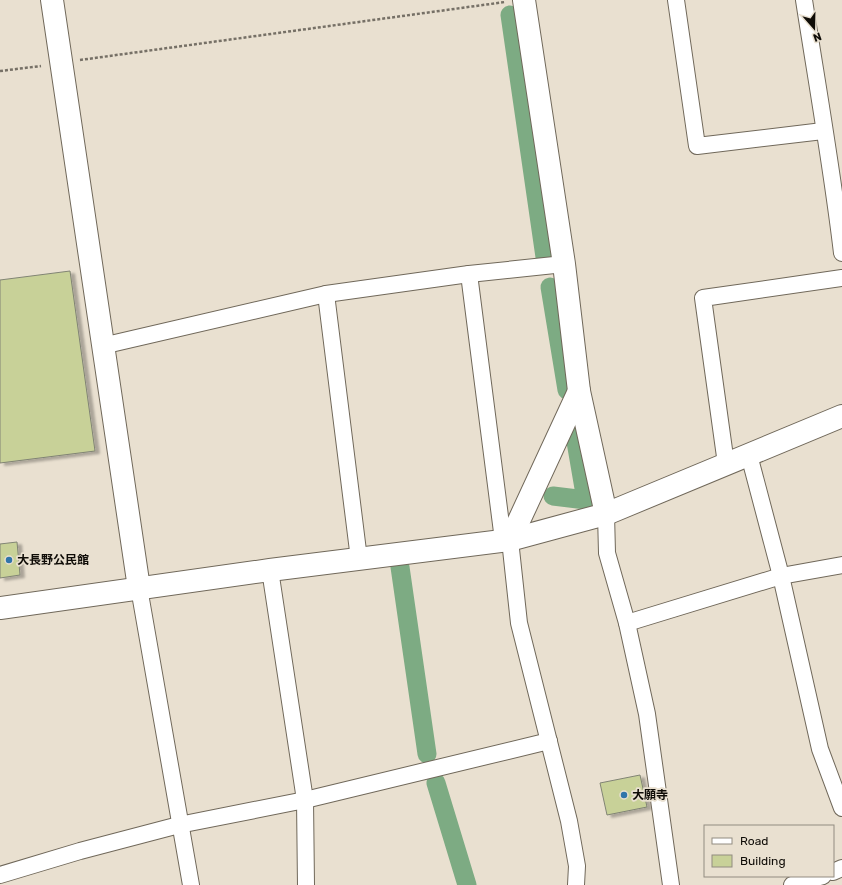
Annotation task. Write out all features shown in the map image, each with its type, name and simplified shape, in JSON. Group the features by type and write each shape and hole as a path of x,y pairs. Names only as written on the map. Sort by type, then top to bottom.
{"street":[{"path":"52,0 139,588 191,885"},
{"path":"676,0 697,146 823,131"},
{"path":"804,0 823,131 839,197 842,253"},
{"path":"517,1 564,264 579,391 606,514 607,553 628,623 647,714 670,885"},
{"path":"102,346 326,294 469,274 564,264"},
{"path":"469,274 519,623 569,822 577,866 576,885"},
{"path":"726,464 703,298 842,278"},
{"path":"326,294 359,559"},
{"path":"507,540 579,391"},
{"path":"0,608 270,570 507,540 606,514 842,416"},
{"path":"749,455 781,576 820,749 842,808"},
{"path":"628,623 781,576 842,565"},
{"path":"270,570 305,800 306,885"},
{"path":"0,875 80,851 180,825 305,800 549,741"},
{"path":"792,885 820,880"}],"path":[{"path":"0,71 517,1"}],"building":[{"path":"70,271 95,451 0,463 0,280"},
{"name":"大長野公民館","path":"17,542 20,575 0,578 0,544"},
{"name":"大願寺","path":"640,775 647,807 607,815 600,783"}],"waterway":[{"path":"510,15 545,257"},
{"path":"550,287 567,390"},
{"path":"553,496 586,500 575,436"},
{"path":"400,567 427,754"},
{"path":"436,783 467,885"}],"place":[{"name":"大長野公民館","path":"9,560"},
{"name":"大願寺","path":"624,795"}]}
